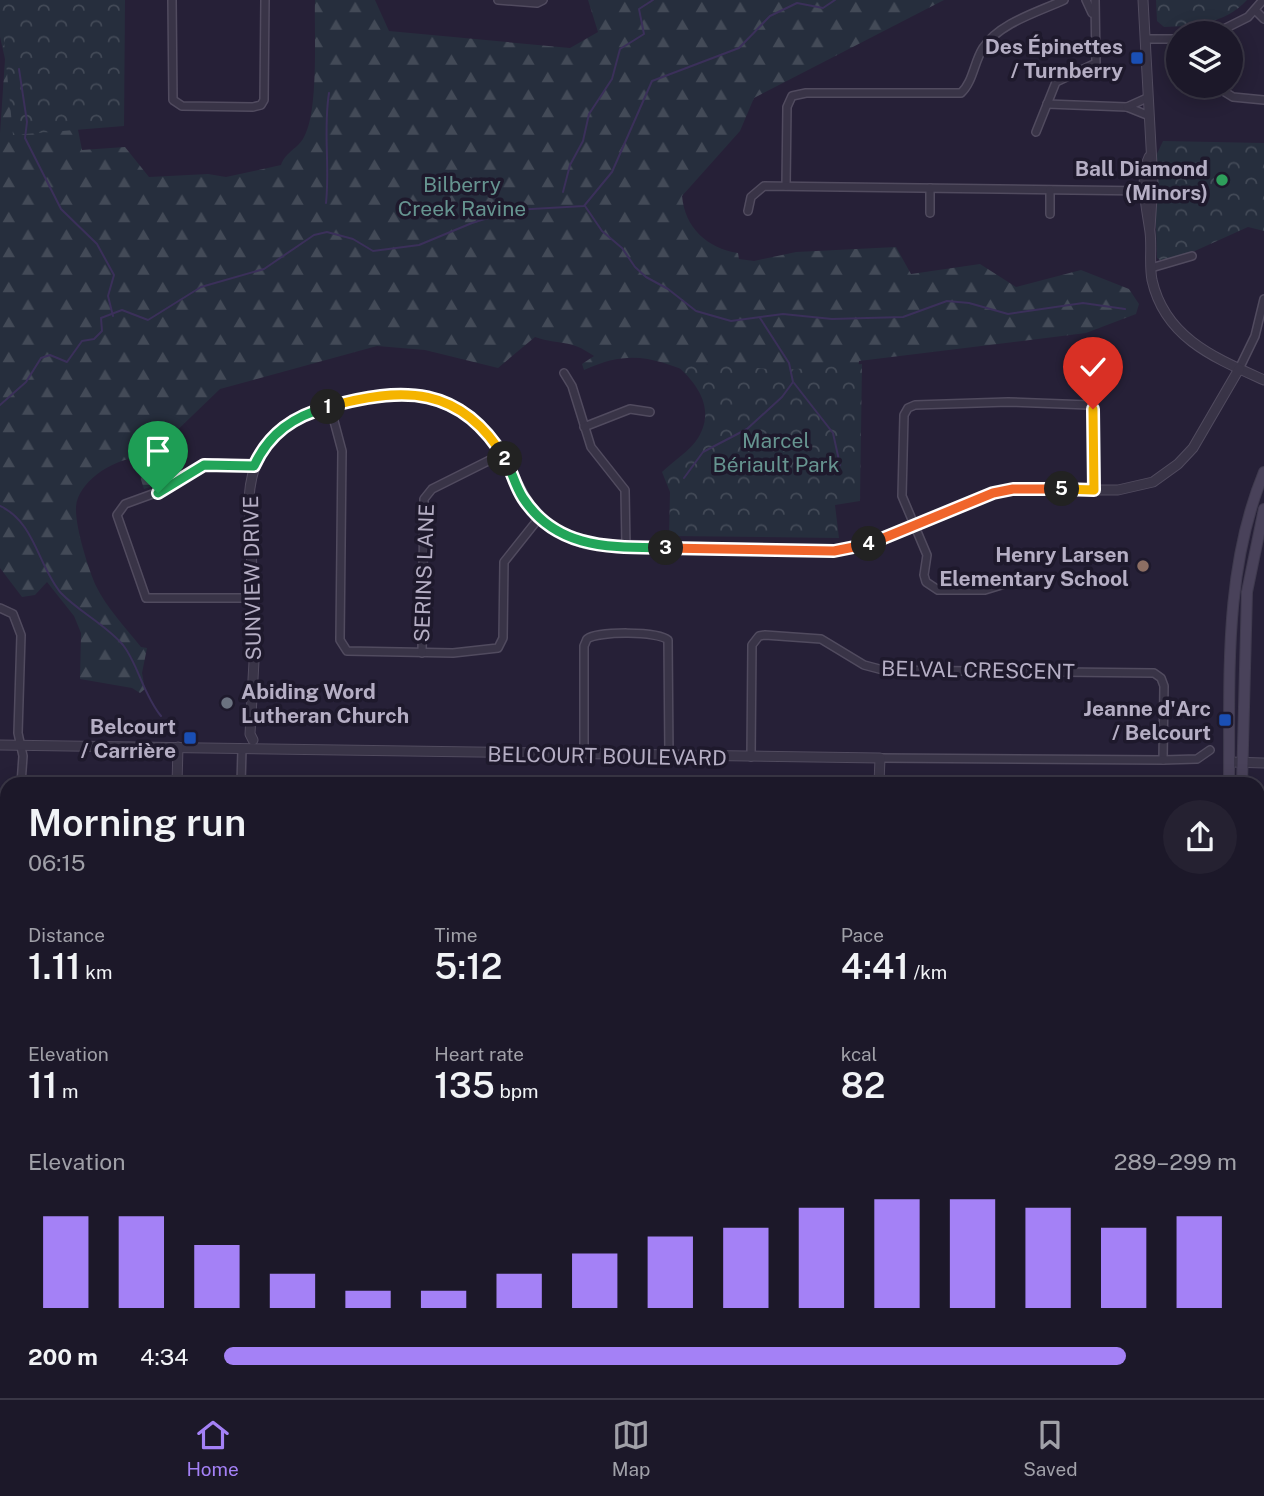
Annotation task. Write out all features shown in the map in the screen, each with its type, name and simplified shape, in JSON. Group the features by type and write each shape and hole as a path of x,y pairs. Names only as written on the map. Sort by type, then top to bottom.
{"main road":[{"path":"1229,777 1236,574 1247,523 1264,472"},
{"path":"1242,777 1247,592 1264,509"}],"street":[{"path":"172,0 173,100 182,106 253,107 261,105 264,100 265,0"},
{"path":"498,0 537,3 543,0"},
{"path":"786,186 787,104 797,93 961,93 981,52 992,37 1065,0"},
{"path":"1086,0 1095,20"},
{"path":"1036,132 1056,82 1096,62 1095,0"},
{"path":"1143,0 1151,268 1161,307 1180,333 1195,346 1264,380"},
{"path":"1241,21 1264,0"},
{"path":"1255,10 1264,19"},
{"path":"1144,39 1166,38"},
{"path":"1127,107 1147,98"},
{"path":"1243,98 1264,100"},
{"path":"1047,104 1127,107 1147,115"},
{"path":"748,211 756,190 764,186 1149,191"},
{"path":"930,188 930,213"},
{"path":"1050,190 1050,214"},
{"path":"1151,268 1192,256"},
{"path":"1239,369 1260,326 1264,299"},
{"name":"SUNVIEW DRIVE","path":"253,744 250,734 254,706 255,598 249,498 254,466 266,445 282,427 303,414 380,393 423,396 453,407 474,420 502,454 523,497 538,518 575,541 626,547 834,551 870,544 1003,490 1094,490 1142,486 1178,464 1202,435 1239,369"},
{"path":"564,373 572,386 591,447 625,490 626,547"},
{"path":"1009,583 985,590 932,588 925,579 927,555 902,496 904,415 911,406 1008,402 1089,405 1095,414 1094,490"},
{"path":"330,406 342,451 340,645 353,652 471,653 498,648 503,638 504,562 538,518"},
{"path":"584,428 630,409 650,412"},
{"name":"SERINS LANE","path":"422,653 424,499 432,489 502,454"},
{"path":"254,466 218,464 198,467 169,488 125,504 118,511 117,520 146,598 255,598"},
{"path":"0,608 13,614 21,635 18,733 22,777"},
{"path":"583,755 584,646 587,639 597,634 660,635 668,640 669,757"},
{"name":"BELVAL CRESCENT","path":"751,757 752,645 759,636 765,635 821,639 864,665 883,670 1154,673 1161,678 1164,686 1163,761"},
{"name":"BELCOURT BOULEVARD","path":"0,746 242,749 253,744 669,757 1163,761 1197,759 1210,750"},
{"path":"177,777 178,747"},
{"path":"241,777 242,749"},
{"path":"879,777 880,758"},
{"path":"1230,762 1264,763"}],"green space":[{"name":"Bilberry Creek Ravine","path":"0,0 53,2 82,150 125,147 149,177 208,174 226,177 281,165 304,137 309,125 314,90 315,0 375,0 389,31 570,48 598,32 588,0 944,0 754,98 740,131 682,196 693,227 707,241 738,253 739,259 754,261 796,252 896,247 911,274 980,264 1016,287 1081,270 1129,289 1139,304 1136,314 1086,333 859,361 849,452 707,432 730,384 707,364 699,376 642,358 615,360 584,370 582,364 594,356 571,344 535,337 498,368 425,350 377,346 220,389 165,442 140,456 150,487 144,489 134,458 116,463 97,474 78,498 78,525 96,586 105,602 141,647 147,648 142,673 145,689 140,693 132,688 80,679 81,633 74,616 47,582 35,595 22,597 0,568 0,134 5,59 0,37"},
{"path":"0,0 125,0 124,126 13,135"},
{"path":"1156,0 1247,0 1229,14 1212,21 1166,21 1164,27 1157,21"},
{"path":"1163,141 1264,143 1264,231 1248,227 1166,264 1157,258 1154,160"},
{"name":"Marcel Bériault Park","path":"673,362 783,370 862,364 860,501 835,505 839,538 669,536 670,492 662,472 695,442 705,416 704,405 696,386"}],"waterway":[{"path":"563,192 570,165 583,141 589,114 612,79 620,49 644,34 639,9 653,0"},
{"path":"0,405 26,382 41,358 50,355 67,362 82,341 94,339 102,331 101,318 122,310 148,320 201,287 264,269 314,235 327,232 353,239 373,251 419,245 472,223 514,210 584,206 612,172 652,81 739,48 770,16 797,3 823,8 835,0"},
{"path":"19,69 27,122 25,138 61,209 97,244 114,275 108,296 113,316"},
{"path":"326,203 329,93"},
{"path":"585,206 602,231 622,248 646,277 668,289 696,311 731,321 783,314 832,319 903,317 947,301 969,303 1008,314 1083,303 1125,309"},
{"path":"684,478 703,452 747,429 782,397 793,382 789,363 760,318"},
{"path":"794,383 833,433 840,465"},
{"path":"0,506 12,513 29,533 61,593 123,645 161,716"}],"place":[{"name":"Des Épinettes / Turnberry","path":"1137,58"},
{"name":"Ball Diamond (Minors)","path":"1222,180"},
{"name":"Henry Larsen Elementary School","path":"1143,566"},
{"name":"Abiding Word Lutheran Church","path":"227,703"},
{"name":"Jeanne d'Arc / Belcourt","path":"1225,720"},
{"name":"Belcourt / Carrière","path":"190,738"}],"route":[{"path":"158,493 169,488 191,470 204,465 243,463 254,466 276,433 303,414 380,393 408,393 446,403 480,425 498,446 523,497 538,518 575,541 600,546 834,551 870,544 1003,490 1094,490 1093,409"}]}
